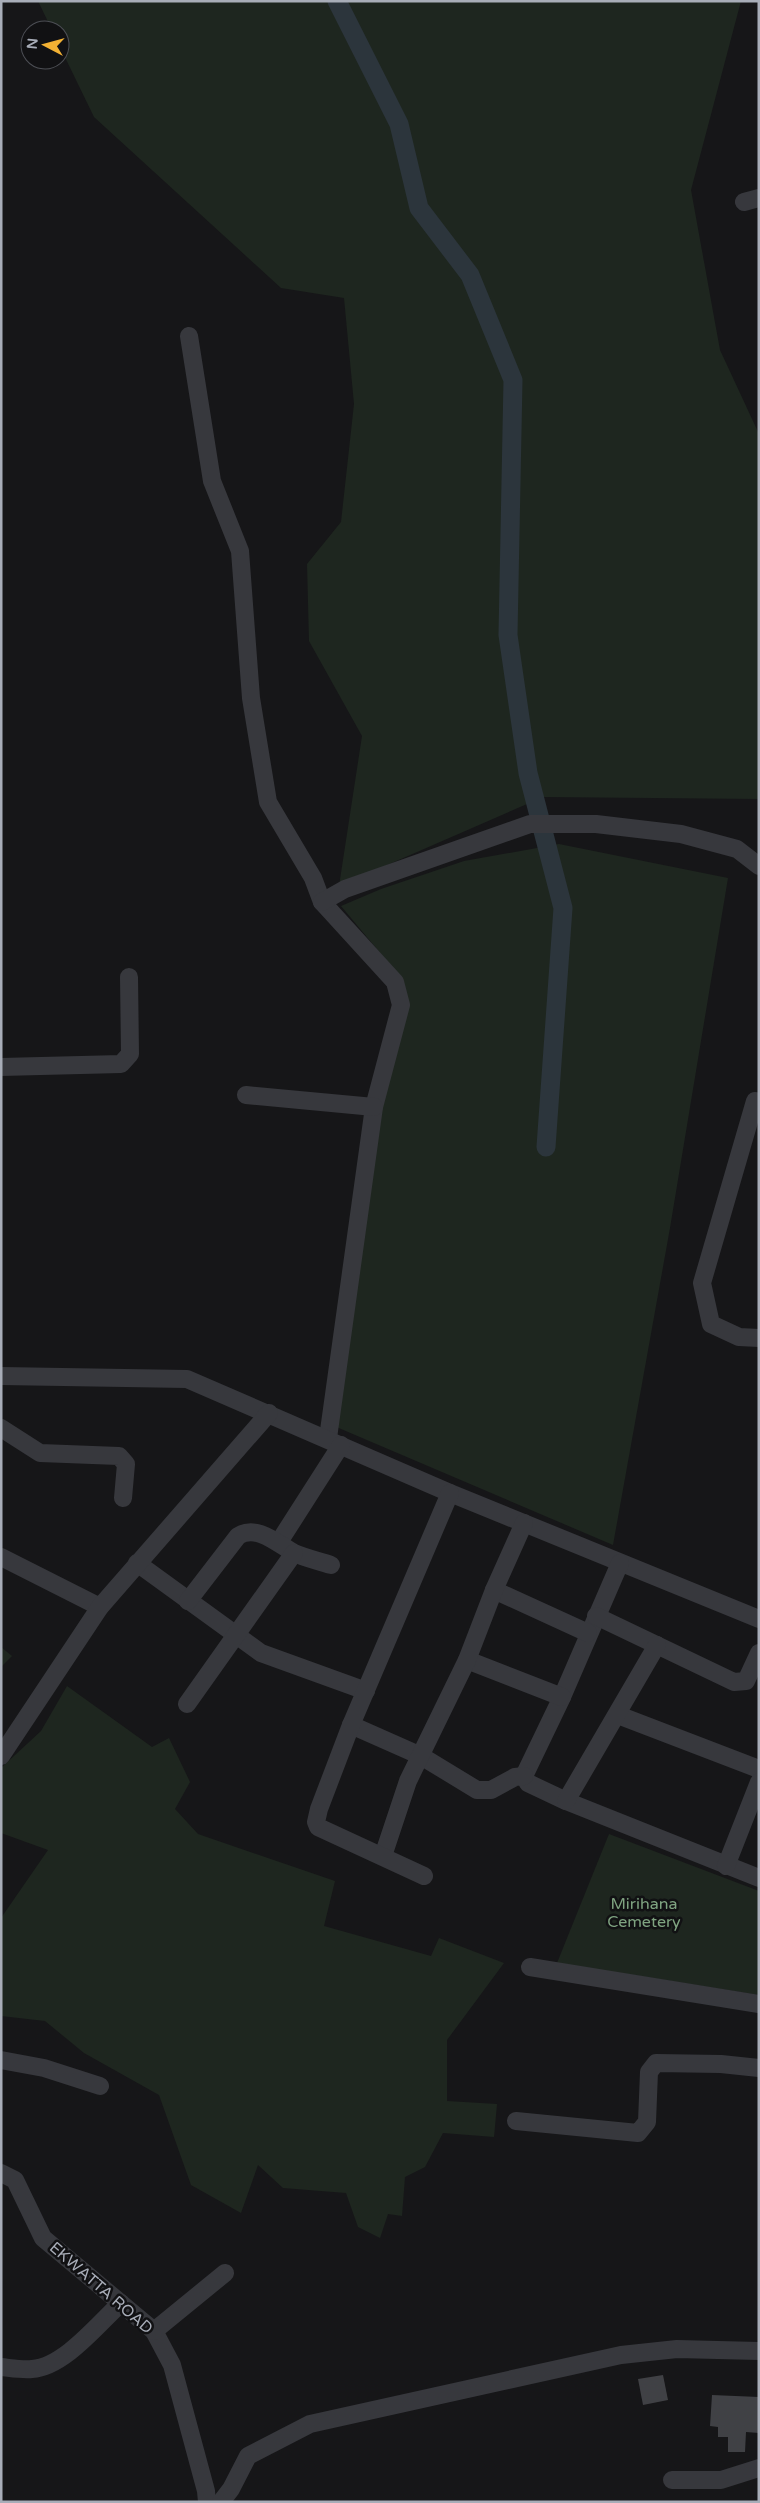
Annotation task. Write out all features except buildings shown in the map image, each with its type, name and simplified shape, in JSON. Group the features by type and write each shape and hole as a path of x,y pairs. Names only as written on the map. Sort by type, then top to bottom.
{"street":[{"path":"189,336 212,482 240,551 251,698 268,802 313,878 322,902 395,982 401,1005 374,1107 334,1441 279,1542"},
{"path":"322,902 345,889 530,824 596,824 681,834 737,849 759,866"},
{"path":"1,1067 121,1064 130,1054 129,977"},
{"path":"246,1095 374,1107"},
{"path":"754,1101 702,1283 711,1324 739,1337 759,1338"},
{"path":"1,1376 187,1379 334,1441 450,1493 759,1619"},
{"path":"1,1756 100,1607 269,1413"},
{"path":"1,1428 40,1454 119,1456 126,1464 123,1498"},
{"path":"424,1876 318,1827 316,1822 319,1809 351,1725 450,1493"},
{"path":"383,1856 408,1781 467,1660 494,1590 524,1523"},
{"path":"188,1601 238,1536 244,1532 250,1531 279,1542 294,1552 331,1565"},
{"path":"187,1704 294,1552"},
{"path":"1,1557 100,1607"},
{"path":"137,1563 235,1636 261,1652 366,1691"},
{"path":"524,1776 562,1697 588,1633 620,1563"},
{"path":"494,1590 588,1633"},
{"path":"596,1616 734,1682 746,1681 759,1653"},
{"path":"566,1801 618,1715 657,1645"},
{"path":"467,1660 562,1697"},
{"path":"618,1715 759,1769"},
{"path":"351,1725 421,1756 477,1790 491,1790 515,1777 524,1776"},
{"path":"524,1776 528,1783 566,1801 759,1878"},
{"path":"726,1866 759,1782"},
{"path":"530,1967 759,2004"},
{"path":"1,2060 44,2068 100,2086"},
{"path":"516,2121 638,2133 647,2122 649,2072 656,2063 722,2064 759,2068"},
{"name":"EKWATTA ROAD","path":"1,2173 15,2180 43,2238 154,2331 172,2365 206,2491 207,2502"},
{"path":"154,2331 225,2273"},
{"path":"1,2367 33,2369 51,2364 64,2357 121,2303"},
{"path":"221,2502 231,2489 248,2456 310,2424 622,2355 677,2349 759,2351"},
{"path":"672,2480 721,2480 759,2468"}],"green space":[{"path":"38,1 741,1 691,190 720,350 759,434 759,799 543,797 339,886 362,736 309,641 307,564 341,522 354,404 344,298 281,288 94,117 70,68 70,20 47,20"},
{"path":"559,844 728,878 670,1228 613,1545 327,1423 401,978 341,906 381,889 464,861"},
{"path":"1,1647 12,1656 1,1667"},
{"path":"67,1686 152,1747 169,1738 190,1782 175,1809 198,1834 335,1881 324,1926 431,1956 439,1938 504,1963 447,2040 447,2101 497,2104 494,2137 443,2133 425,2167 405,2177 402,2216 388,2214 380,2238 358,2227 346,2193 283,2188 258,2165 241,2213 191,2185 159,2095 84,2053 45,2021 1,2016 1,1918 48,1850 1,1833 1,1768 41,1731"},
{"name":"Mirihana Cemetery","path":"609,1834 759,1891 759,1995 557,1963"}],"waterway":[{"path":"337,1 399,124 419,208 470,275 513,380 508,635 528,773 563,908 546,1147"}]}
